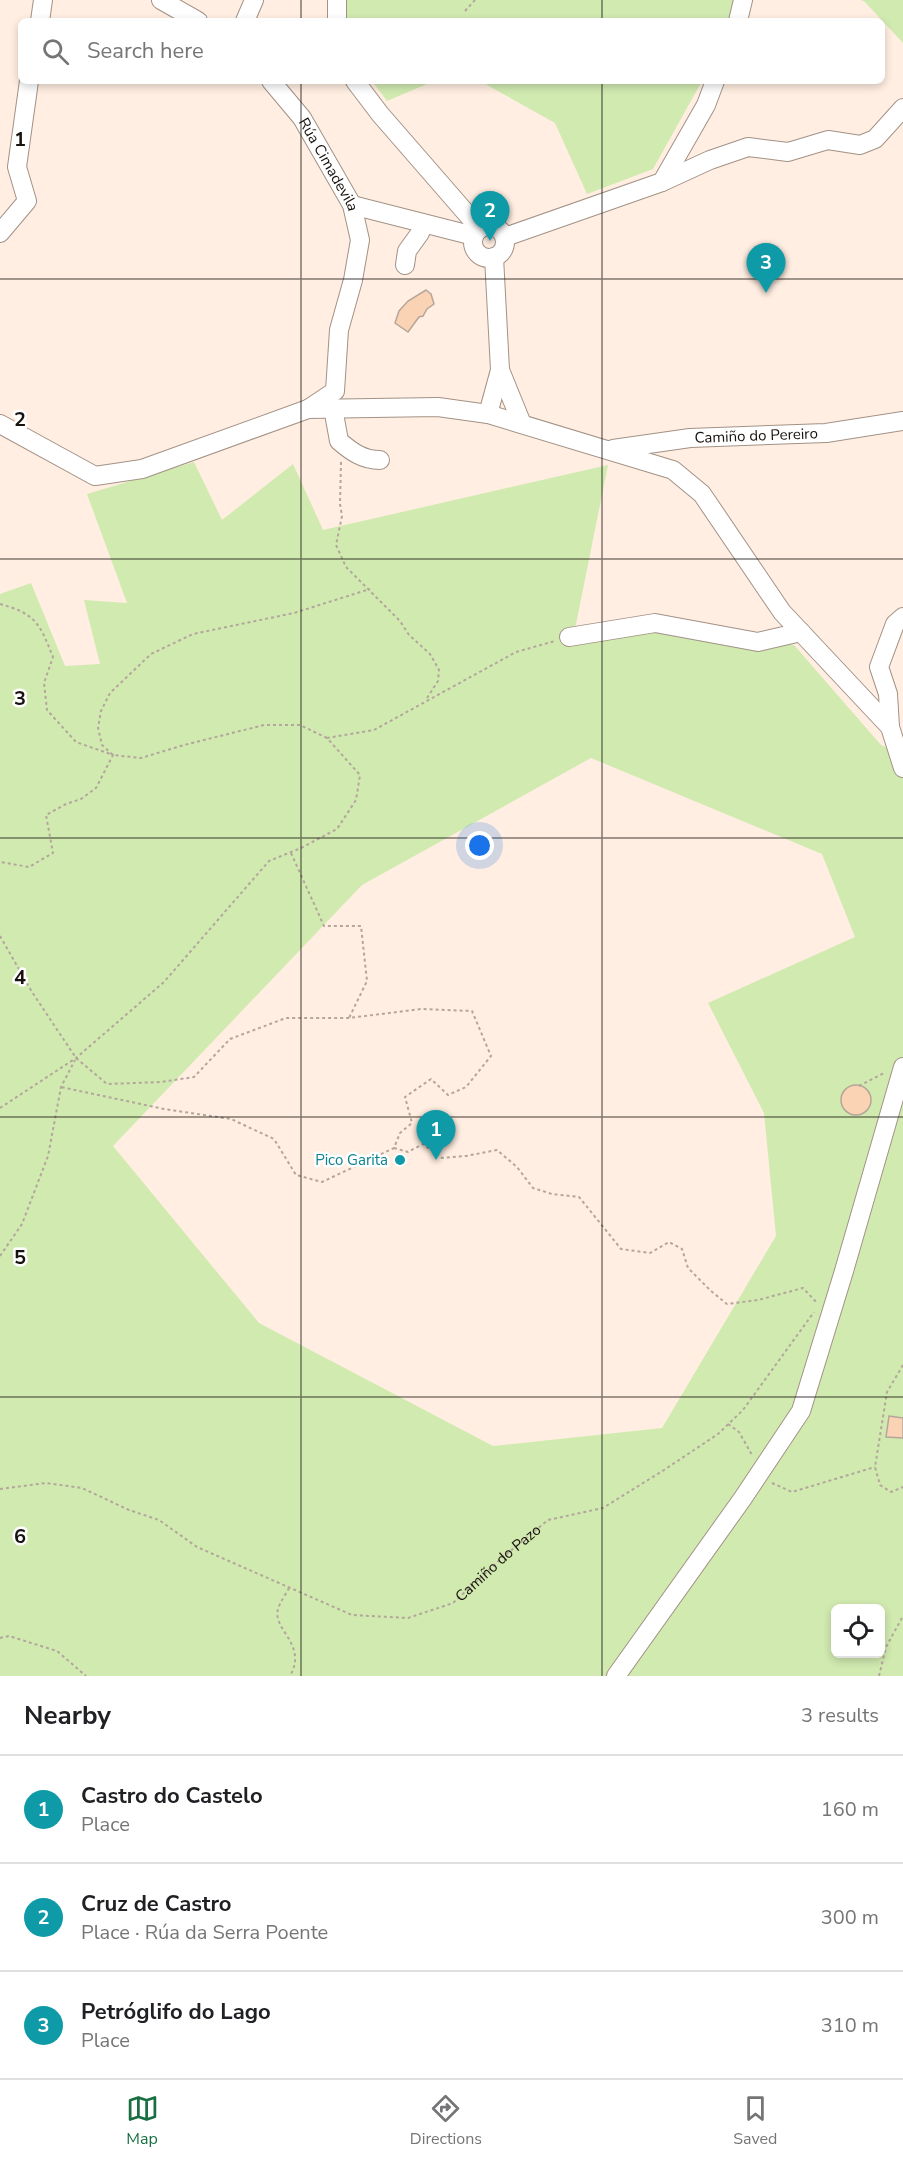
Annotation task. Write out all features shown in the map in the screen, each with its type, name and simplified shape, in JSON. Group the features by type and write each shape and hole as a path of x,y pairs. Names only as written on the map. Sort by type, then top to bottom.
{"street":[{"path":"40,18 43,0"},
{"path":"160,0 193,18"},
{"path":"246,18 254,0"},
{"path":"337,0 337,18"},
{"path":"739,18 743,0"},
{"path":"0,233 27,201 17,167 29,84"},
{"name":"Rúa Cimadevila","path":"274,84 302,118 352,205 422,223 477,232"},
{"path":"357,84 477,232"},
{"path":"662,182 706,105 714,84"},
{"path":"505,237 662,182 710,160 748,147 788,152 828,140 860,145 875,139 903,108"},
{"path":"0,424 95,476 142,470 308,408 335,391 339,330 354,279 360,240 352,205"},
{"path":"405,265 407,251 420,233 422,223"},
{"path":"484,226 494,226 505,237 505,247 494,257 484,257 476,251 473,241 477,232 484,226"},
{"path":"488,414 500,370 494,257"},
{"path":"500,370 522,424"},
{"path":"308,408 438,407 488,414 673,470 702,494 782,612 890,727"},
{"path":"333,408 339,441 354,454 370,460 380,460"},
{"name":"Camiño do Pereiro","path":"609,450 690,438 826,433 903,421"},
{"path":"903,617 895,624 879,667 888,694 890,727 903,768"},
{"path":"569,637 655,623 758,642 801,632"},
{"path":"616,1676 801,1411 903,1067"}],"path":[{"path":"465,11 475,0"},
{"path":"339,441 342,516 336,545 346,567 370,589 400,621 409,635 430,654 439,670 438,681 425,701"},
{"path":"113,755 102,745 98,728 101,711 110,693 151,654 193,634 294,613 370,589"},
{"path":"0,604 18,609 40,625 53,657 44,683 48,710 76,742 113,755 141,758 264,725 300,725 327,738 360,775 356,800 337,829 269,861 164,982 76,1058 0,1108"},
{"path":"327,738 374,730 516,652 569,637"},
{"path":"0,862 29,867 53,853 46,815 81,799 96,788 113,755"},
{"path":"291,852 324,926 361,926 367,981 349,1018"},
{"path":"0,936 32,992 76,1058 107,1084 161,1082 194,1077 230,1039 286,1018 349,1018 421,1009 472,1011 492,1056 466,1087 448,1095 431,1079 405,1097 412,1123 400,1133 394,1148 322,1182 296,1175 274,1139 231,1119 61,1087"},
{"path":"0,1256 22,1224 48,1156 61,1087 76,1058"},
{"path":"859,1086 885,1073"},
{"name":"Camiño do Pazo","path":"0,1489 46,1483 82,1488 129,1510 159,1520 197,1547 352,1615 408,1618 453,1603 548,1520 603,1508 718,1434 743,1410 819,1305 803,1288 758,1300 727,1304 688,1268 682,1249 669,1242 650,1253 621,1249 579,1197 552,1194 533,1188 517,1167 497,1150 442,1158 423,1144 408,1152 394,1148"},
{"path":"903,1365 887,1392 875,1467 880,1485 891,1492 903,1487"},
{"path":"728,1424 739,1432 760,1471 771,1483 792,1492 875,1467"},
{"path":"289,1588 277,1611 279,1621 295,1648 294,1669 290,1676"},
{"path":"879,1676 886,1647 903,1616"},
{"path":"0,1638 9,1636 57,1652 86,1676"}],"green space":[{"path":"344,0 748,0 738,18 344,18"},
{"path":"861,0 903,0 903,43 885,24 885,18 880,18"},
{"path":"374,84 427,84 387,101"},
{"path":"485,84 700,84 653,169 587,194 555,123"},
{"path":"194,462 222,520 293,464 323,530 608,465 572,644 652,627 794,645 881,745 903,754 903,1676 0,1676 0,594 31,583 65,666 100,664 84,600 127,603 87,494","holes":["591,758 822,854 855,937 708,1003 764,1113 776,1236 662,1428 493,1446 259,1323 113,1146 362,885"]}],"building":[{"path":"426,290 431,294 434,304 423,316 419,317 408,332 395,323 399,311 408,301"},
{"path":"856,1085 867,1089 871,1100 867,1111 856,1115 845,1111 841,1100 845,1089"},
{"path":"889,1416 903,1418 903,1438 886,1437"}],"place":[{"name":"Cruz de Castro","path":"490,241"},
{"name":"Petróglifo do Lago","path":"766,293"},
{"name":"Pico Garita","path":"400,1160"},
{"name":"Castro do Castelo","path":"436,1160"}]}
